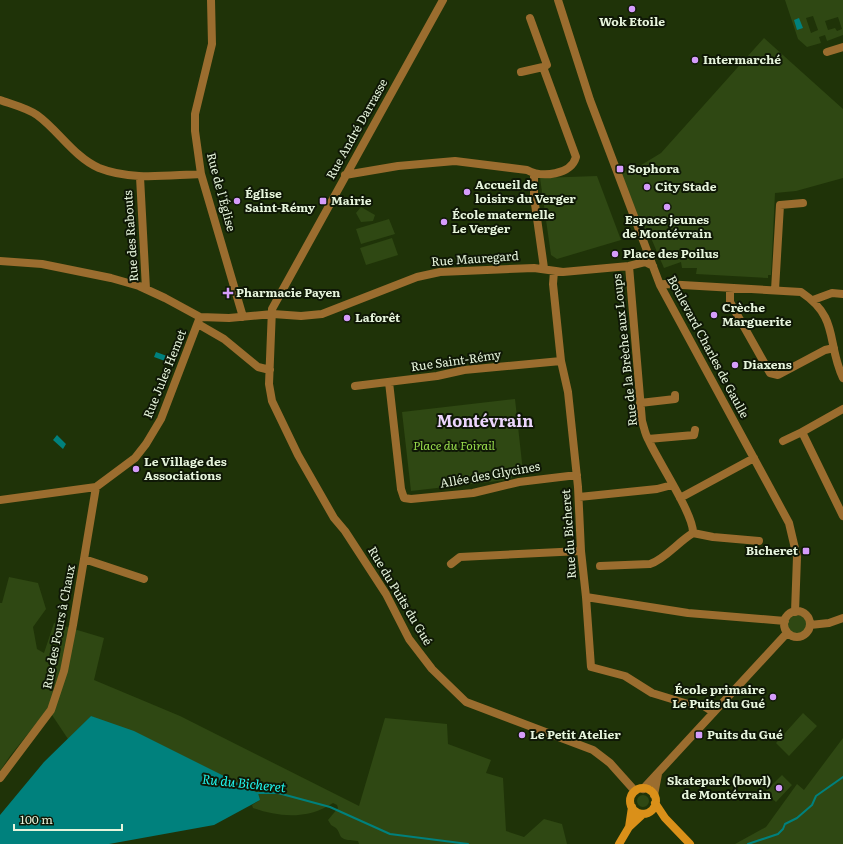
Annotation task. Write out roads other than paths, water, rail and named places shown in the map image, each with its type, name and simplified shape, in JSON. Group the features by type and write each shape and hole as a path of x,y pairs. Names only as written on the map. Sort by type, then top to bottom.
{"main road":[{"path":"665,818 636,812 632,807 630,800 639,790 650,790 665,818 690,844"},
{"path":"619,844 629,827 653,809 655,799"},
{"path":"629,827 632,807"}],"street":[{"name":"Rue de l'Église","path":"211,0 212,44 195,114 195,131 202,174 243,317"},
{"name":"Rue André Darrasse","path":"273,314 272,308 443,0"},
{"name":"Boulevard Charles de Gaulle","path":"558,0 590,100 660,285 784,513 793,534 798,574 795,612"},
{"path":"521,72 547,65 530,18"},
{"path":"827,52 843,46"},
{"path":"345,175 398,166 455,161 527,170 534,173 567,171 574,164 576,157 543,67"},
{"name":"Rue des Rabouts","path":"0,100 36,114 80,155 99,168 118,174 140,177 146,289"},
{"path":"534,173 534,197 544,268"},
{"path":"140,177 202,174"},
{"path":"776,290 780,205 803,203"},
{"path":"0,261 42,264 77,270 118,280 146,289 165,298 199,320 258,367 270,370"},
{"name":"Rue Mauregard","path":"199,320 273,314 301,316 325,313 414,278 440,272 544,268 563,272 629,266 645,262 653,266"},
{"name":"Rue de la Brèche aux Loups","path":"629,266 642,421 648,439 680,498 693,528 693,533"},
{"name":"Rue du Bicheret","path":"554,271 553,284 561,361 568,392 577,475 581,551 592,667 625,676 652,692 688,704 702,705 713,712"},
{"path":"660,285 665,284 801,292 813,300 824,311 829,323 834,348 843,378"},
{"path":"730,288 730,302 770,374 778,375 825,350 834,348"},
{"path":"813,300 832,293 843,294"},
{"name":"Rue du Puits du Gué","path":"273,314 269,389 272,401 298,455 334,518 345,531 386,594 409,639 432,669 466,702 593,750 610,763 639,790"},
{"name":"Rue Jules Hemet","path":"96,487 135,458 146,444 161,419 199,320"},
{"name":"Rue Saint-Rémy","path":"355,386 464,370 561,361"},
{"name":"Allée des Glycines","path":"389,382 401,490 404,498 411,500 473,493 519,482 577,475"},
{"path":"640,403 675,399 675,395"},
{"path":"783,441 843,410"},
{"path":"648,439 694,434 695,430"},
{"path":"802,432 843,516"},
{"path":"680,498 754,458"},
{"path":"579,497 657,489 672,485"},
{"path":"0,500 96,487"},
{"name":"Rue des Fours à Chaux","path":"0,778 51,710 56,699 73,625 96,487"},
{"path":"600,566 650,564 658,561 680,540 693,533 713,538 759,541"},
{"path":"451,564 460,557 581,551"},
{"path":"84,559 144,579"},
{"path":"586,597 688,613 785,621"},
{"path":"795,612 806,615 810,625 809,630 801,637 791,636 787,633 784,625 789,614 795,612"},
{"path":"810,625 825,624 843,618"},
{"path":"639,790 658,774 713,712 787,633"},
{"path":"655,799 658,774"}],"water":[{"path":"799,18 803,28 797,30 794,20"},
{"path":"156,352 167,356 165,361 154,357"},
{"path":"57,435 66,444 63,449 53,440"},
{"path":"91,716 134,731 258,793 260,800 214,825 109,844 0,844 0,815 44,762"}],"waterway":[{"name":"Ru du Bicheret","path":"748,844 778,834 783,829 785,824 797,818 812,805 816,796 843,777"},
{"name":"Ru du Bicheret","path":"257,793 278,793 330,807 390,834 468,844"}],"place":[{"name":"Wok Etoile","path":"632,9"},
{"name":"Intermarché","path":"695,60"},
{"name":"Sophora","path":"620,169"},
{"name":"City Stade","path":"647,187"},
{"name":"Accueil de loisirs du Verger","path":"467,192"},
{"name":"Église Saint-Rémy","path":"237,201"},
{"name":"Mairie","path":"323,201"},
{"name":"Espace jeunes de Montévrain","path":"667,207"},
{"name":"École maternelle Le Verger","path":"444,222"},
{"name":"Place des Poilus","path":"615,254"},
{"name":"Pharmacie Payen","path":"228,293"},
{"name":"Crèche Marguerite","path":"714,315"},
{"name":"Laforêt","path":"347,318"},
{"name":"Diaxens","path":"735,365"},
{"name":"Le Village des Associations","path":"136,469"},
{"name":"Bicheret","path":"806,551"},
{"name":"École primaire Le Puits du Gué","path":"773,697"},
{"name":"Le Petit Atelier","path":"522,735"},
{"name":"Puits du Gué","path":"699,735"},
{"name":"Skatepark (bowl) de Montévrain","path":"779,788"}],"district":[{"name":"Montévrain","path":"485,421"}],"park label":[{"name":"Place du Foirail","path":"454,446"}]}
